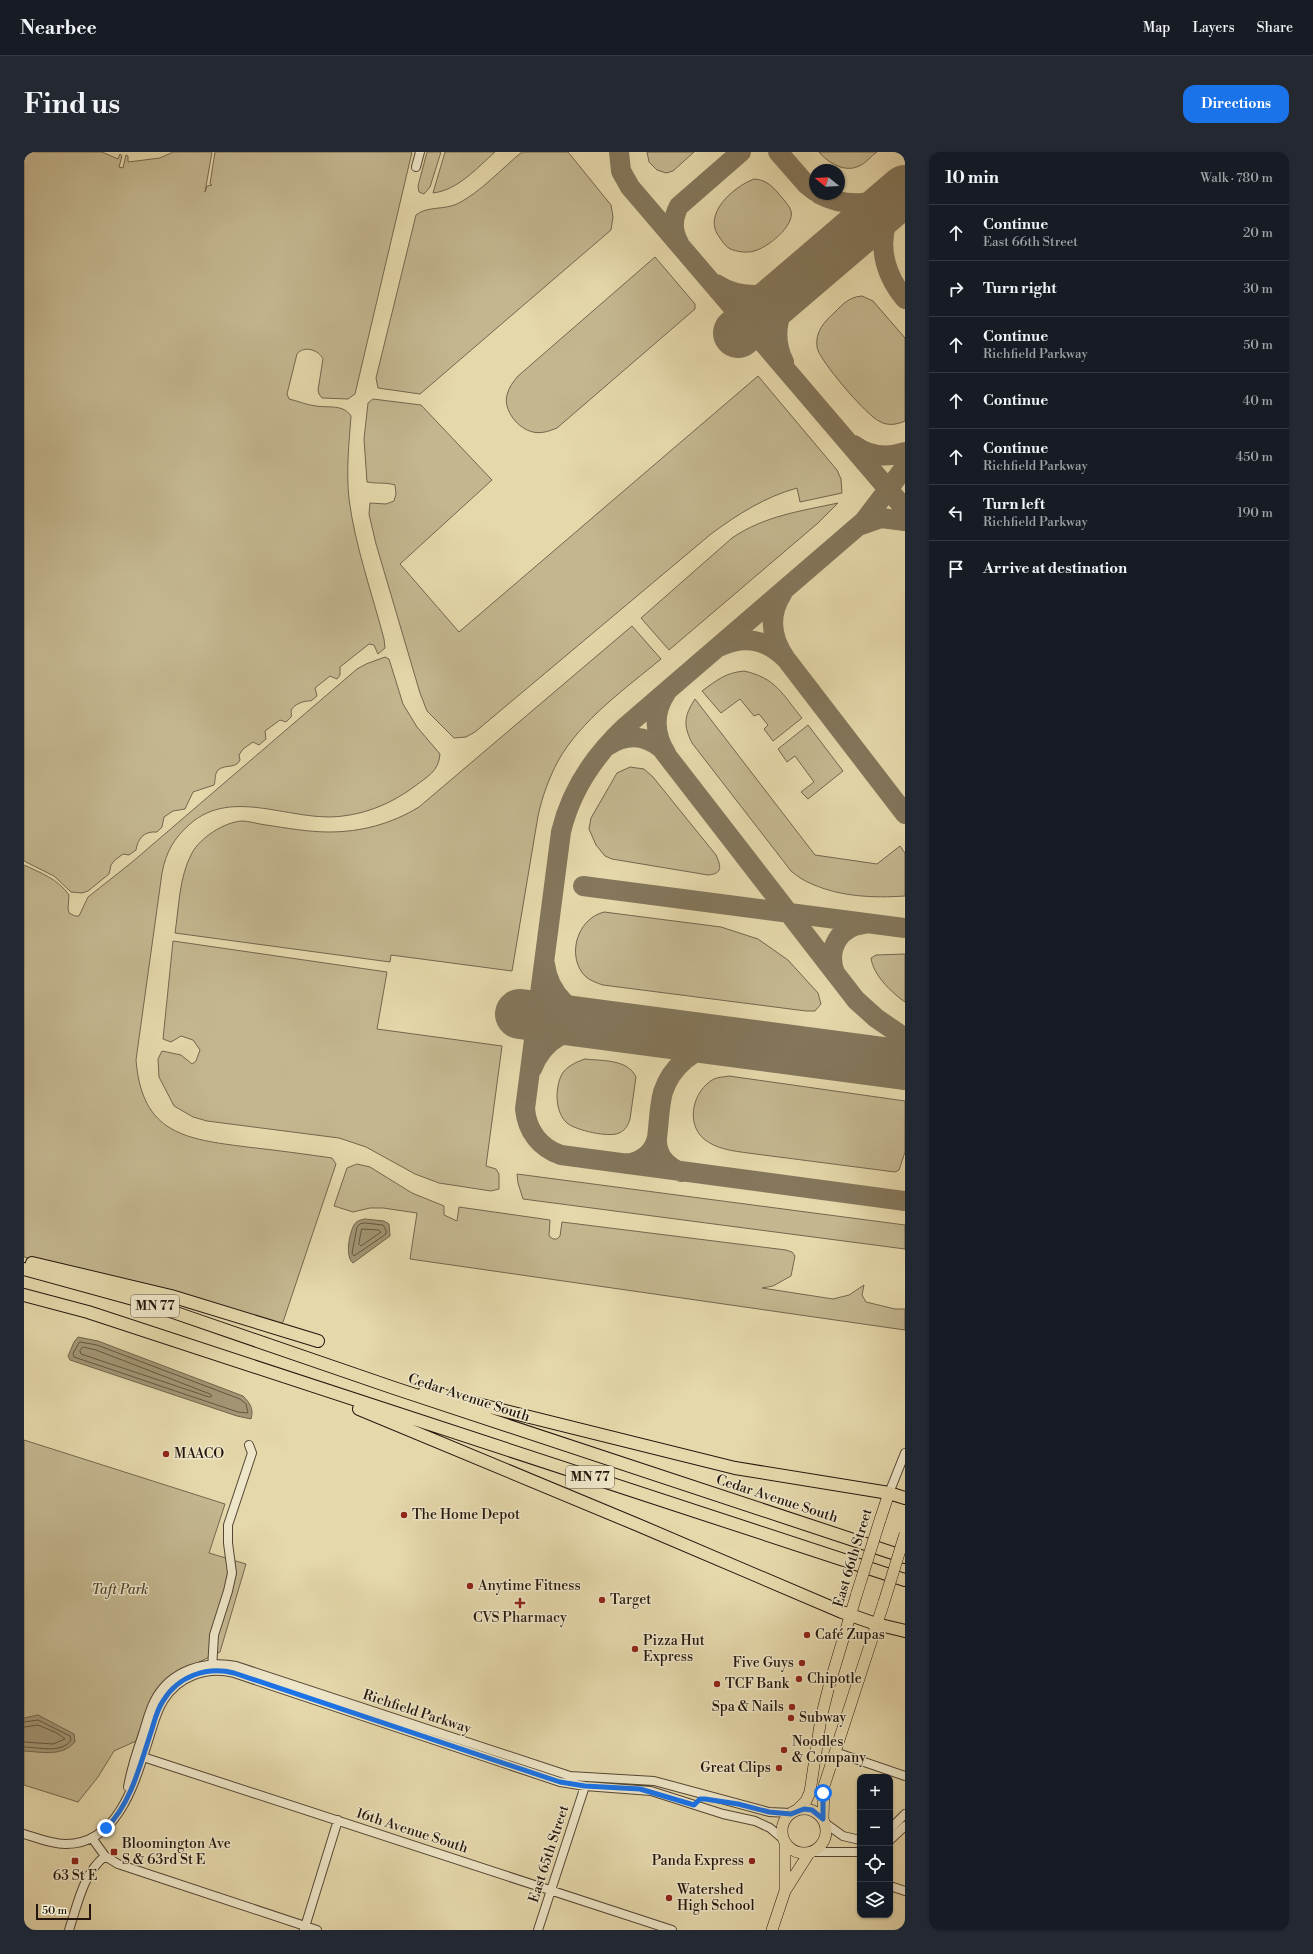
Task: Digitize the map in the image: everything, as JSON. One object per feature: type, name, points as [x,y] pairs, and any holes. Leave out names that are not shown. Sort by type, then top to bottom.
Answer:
[{"type":"highway","points":[[24,1261],[171,1296],[318,1342]]},
{"type":"highway","name":"Cedar Avenue South","points":[[24,1269],[144,1302],[408,1393],[905,1557]]},
{"type":"highway","name":"MN 77","points":[[24,1295],[88,1312],[905,1580]]},
{"type":"highway","points":[[284,1350],[488,1408],[735,1468],[889,1493],[905,1498]]},
{"type":"highway","points":[[275,1374],[851,1615],[876,1624],[905,1630]]},
{"type":"main road","name":"East 66th Street","points":[[794,1812],[806,1801],[810,1792],[827,1692],[889,1493]]},
{"type":"main road","points":[[784,1840],[795,1852],[811,1852],[820,1848],[826,1837],[823,1793],[905,1534]]},
{"type":"main road","points":[[785,1892],[783,1825],[794,1812],[812,1810],[824,1821]]},
{"type":"main road","points":[[772,1930],[785,1892],[811,1852]]},
{"type":"street","points":[[416,167],[420,152]]},
{"type":"street","points":[[212,1667],[214,1635],[232,1573],[228,1543],[228,1525],[252,1453],[249,1445]]},
{"type":"street","name":"East 66th Street","points":[[889,1493],[905,1453]]},
{"type":"street","name":"Richfield Parkway","points":[[123,1805],[132,1767],[156,1698],[176,1676],[197,1667],[236,1666],[566,1775],[588,1778],[654,1781],[769,1812],[794,1812]]},
{"type":"street","name":"Richfield Parkway","points":[[96,1836],[112,1823],[123,1805],[143,1757],[157,1712],[167,1695],[174,1688],[189,1678],[212,1667]]},
{"type":"street","name":"Richfield Parkway","points":[[212,1667],[217,1670],[234,1673],[560,1782],[585,1786],[640,1789],[764,1824],[784,1840]]},
{"type":"street","points":[[835,1752],[905,1776]]},
{"type":"street","name":"16th Avenue South","points":[[143,1757],[672,1930]]},
{"type":"street","name":"East 65th Street","points":[[538,1930],[585,1786]]},
{"type":"street","points":[[694,1805],[700,1799],[738,1804]]},
{"type":"street","points":[[893,1826],[905,1814]]},
{"type":"street","points":[[304,1928],[338,1820]]},
{"type":"street","points":[[824,1821],[843,1836],[857,1839]]},
{"type":"street","points":[[893,1837],[905,1826]]},
{"type":"street","points":[[24,1834],[57,1844],[74,1843],[96,1836],[105,1856],[118,1864],[304,1928],[317,1930]]},
{"type":"street","points":[[811,1852],[857,1852]]},
{"type":"street","points":[[69,1930],[83,1886],[92,1867],[105,1856]]},
{"type":"street","points":[[893,1887],[905,1891]]},
{"type":"green space","points":[[24,152],[102,152],[118,159],[120,154],[122,156],[119,167],[123,168],[126,155],[128,156],[128,162],[160,158],[173,152],[212,152],[205,192],[207,186],[212,185],[210,184],[215,152],[412,152],[355,394],[348,399],[322,398],[318,390],[323,359],[315,351],[307,349],[300,351],[297,354],[287,394],[289,399],[321,407],[340,408],[348,412],[351,416],[348,468],[349,499],[355,534],[384,639],[385,648],[378,654],[374,645],[369,644],[340,667],[340,675],[337,679],[330,676],[315,688],[317,696],[311,701],[306,701],[294,706],[291,711],[291,717],[286,722],[280,720],[265,731],[266,739],[259,745],[253,742],[243,749],[239,755],[240,760],[236,765],[224,767],[218,770],[214,785],[193,792],[185,809],[173,811],[164,817],[162,827],[157,832],[148,833],[142,836],[138,842],[136,850],[129,855],[123,854],[115,860],[111,865],[109,874],[88,891],[82,893],[71,892],[54,876],[24,861]]},
{"type":"green space","points":[[427,152],[441,152],[430,187],[424,194],[419,192],[418,186]]},
{"type":"green space","points":[[445,152],[495,152],[459,183],[451,188],[433,193]]},
{"type":"green space","points":[[522,152],[568,152],[611,205],[613,217],[611,230],[420,394],[378,388],[376,378],[416,215],[425,210],[452,206],[466,199],[483,187]]},
{"type":"green space","points":[[647,152],[694,152],[673,171],[666,173],[657,170],[649,162]]},
{"type":"green space","points":[[819,152],[877,152],[866,162],[854,168],[845,168],[845,164],[834,164]]},
{"type":"green space","points":[[754,179],[765,182],[773,188],[789,207],[791,217],[789,223],[779,236],[766,246],[754,251],[741,252],[733,250],[724,244],[715,229],[714,220],[717,211],[729,195],[737,188]]},
{"type":"green space","points":[[655,257],[695,304],[695,309],[557,428],[539,433],[527,430],[517,423],[507,407],[506,401],[510,387],[514,380]]},
{"type":"green space","points":[[862,296],[873,301],[905,338],[905,421],[888,424],[882,423],[873,417],[854,399],[825,363],[819,353],[817,347],[817,337],[827,320],[846,302],[853,298]]},
{"type":"green space","points":[[758,376],[837,470],[841,479],[842,493],[800,502],[797,488],[763,501],[742,513],[711,534],[475,732],[466,737],[454,738],[427,711],[420,693],[376,544],[369,514],[370,503],[386,504],[394,501],[396,494],[395,485],[367,482],[364,439],[368,403],[373,399],[421,405],[492,480],[400,564],[459,632]]},
{"type":"green space","points":[[838,503],[818,523],[669,650],[641,618],[732,538],[757,524],[770,519]]},
{"type":"green space","points":[[632,626],[661,659],[591,718],[568,746],[555,767],[544,795],[538,816],[512,971],[391,955],[390,962],[175,933],[184,872],[196,847],[213,832],[228,824],[248,821],[263,825],[305,831],[341,832],[364,829],[398,818],[419,807]]},
{"type":"green space","points":[[385,657],[389,659],[403,704],[417,727],[440,754],[437,765],[432,773],[407,792],[390,802],[353,815],[324,817],[264,808],[244,807],[225,808],[207,813],[190,824],[175,840],[168,852],[162,873],[136,1060],[140,1085],[147,1104],[157,1118],[170,1128],[186,1135],[225,1144],[332,1158],[336,1164],[283,1322],[279,1324],[24,1257],[24,865],[49,877],[65,889],[69,895],[69,913],[79,916],[88,897],[131,863],[357,669]]},
{"type":"green space","points":[[744,671],[764,678],[778,688],[802,718],[773,741],[764,729],[768,725],[759,714],[754,716],[740,699],[721,713],[702,691],[726,675]]},
{"type":"green space","points":[[695,699],[815,855],[877,864],[900,846],[905,853],[905,896],[870,897],[834,892],[809,883],[791,871],[692,743],[687,731],[686,721]]},
{"type":"green space","points":[[808,725],[843,771],[808,799],[801,792],[814,782],[795,756],[787,762],[778,749]]},
{"type":"green space","points":[[630,767],[644,769],[653,777],[716,855],[720,869],[716,873],[708,875],[612,859],[605,856],[596,845],[589,829],[591,818],[617,773]]},
{"type":"green space","points":[[604,912],[721,927],[758,939],[788,960],[818,993],[821,1004],[815,1011],[806,1011],[603,985],[594,982],[586,977],[576,960],[577,940],[587,922],[594,916]]},
{"type":"green space","points":[[173,941],[387,972],[377,1029],[502,1046],[486,1166],[496,1169],[499,1174],[499,1189],[491,1191],[439,1183],[415,1174],[366,1147],[339,1138],[207,1121],[193,1117],[174,1106],[159,1077],[158,1059],[162,1051],[181,1055],[192,1064],[196,1061],[200,1050],[193,1040],[181,1036],[171,1042],[163,1039]]},
{"type":"green space","points":[[905,954],[905,1002],[894,994],[879,977],[875,971],[871,958],[876,955]]},
{"type":"green space","points":[[585,1059],[621,1064],[632,1071],[636,1077],[630,1119],[626,1127],[619,1133],[608,1135],[600,1134],[571,1126],[560,1113],[557,1094],[561,1076],[568,1067]]},
{"type":"green space","points":[[729,1076],[905,1101],[905,1152],[899,1170],[895,1172],[742,1152],[725,1149],[714,1145],[704,1139],[698,1132],[693,1116],[694,1107],[701,1091],[707,1084],[719,1077]]},
{"type":"green space","points":[[357,1164],[370,1167],[412,1193],[444,1206],[444,1215],[457,1221],[459,1207],[550,1220],[549,1236],[553,1239],[557,1239],[560,1236],[562,1222],[786,1250],[792,1252],[795,1256],[791,1276],[773,1286],[762,1288],[833,1299],[849,1295],[864,1285],[862,1295],[866,1302],[895,1309],[905,1309],[905,1330],[410,1259],[417,1213],[383,1208],[370,1208],[353,1212],[334,1206],[347,1168]]},
{"type":"green space","points":[[517,1174],[905,1225],[905,1249],[523,1199]]},
{"type":"green space","name":"Taft Park","points":[[24,1440],[225,1504],[209,1553],[246,1564],[220,1652],[176,1673],[147,1710],[136,1741],[114,1751],[98,1777],[78,1802],[24,1785]]},
{"type":"water","points":[[365,1219],[384,1221],[389,1224],[390,1236],[353,1263],[348,1251],[351,1234],[354,1225],[360,1220]]},
{"type":"water","points":[[78,1337],[98,1341],[243,1396],[251,1406],[251,1419],[237,1416],[70,1360],[68,1356],[74,1342]]},
{"type":"water","points":[[38,1715],[74,1734],[75,1742],[70,1747],[58,1752],[45,1753],[24,1751],[24,1718]]},
{"type":"taxiway","points":[[619,152],[621,171],[630,187],[905,509]]},
{"type":"taxiway","points":[[679,243],[674,229],[674,220],[679,206],[741,152]]},
{"type":"taxiway","points":[[778,152],[809,186]]},
{"type":"taxiway","points":[[834,200],[841,202],[863,203],[884,198],[904,188]]},
{"type":"taxiway","points":[[905,193],[895,205],[888,218],[884,232],[883,246],[889,273],[905,299]]},
{"type":"taxiway","points":[[716,284],[735,293],[755,295],[775,292],[795,284],[781,312],[777,332],[780,352],[784,362]]},
{"type":"taxiway","points":[[854,445],[866,452],[878,455],[892,455],[905,452]]},
{"type":"taxiway","points":[[905,467],[864,521],[625,727],[603,750],[577,788],[565,817],[561,832],[525,1109],[526,1117],[536,1138],[547,1148],[561,1155],[905,1201]]},
{"type":"taxiway","points":[[861,525],[881,518],[905,521]]},
{"type":"taxiway","points":[[721,646],[739,641],[756,641],[771,647],[786,659],[777,643],[773,627],[775,610],[782,594]]},
{"type":"taxiway","points":[[786,659],[905,814]]},
{"type":"taxiway","points":[[666,693],[657,715],[657,731],[666,753]]},
{"type":"taxiway","points":[[609,745],[622,739],[642,738],[649,740],[661,748],[856,1000],[876,1018],[905,1038]]},
{"type":"taxiway","points":[[583,886],[905,928]]},
{"type":"taxiway","points":[[835,973],[832,956],[841,934],[848,929],[864,924]]},
{"type":"taxiway","points":[[532,1069],[537,1058],[544,1049],[559,1036],[578,1029],[600,1024],[571,1009],[564,1002],[551,985],[545,964]]},
{"type":"taxiway","points":[[657,1138],[663,1092],[672,1074],[685,1059],[703,1049],[722,1044],[765,1046]]},
{"type":"taxiway","points":[[626,1164],[637,1161],[646,1156],[653,1149],[657,1138],[660,1155],[671,1167],[681,1172]]},
{"type":"runway","points":[[738,333],[905,190]]},
{"type":"runway","points":[[520,1014],[905,1065]]},
{"type":"place","name":"MAACO","points":[[166,1454]]},
{"type":"place","name":"The Home Depot","points":[[404,1515]]},
{"type":"place","name":"Anytime Fitness","points":[[470,1586]]},
{"type":"place","name":"Target","points":[[602,1600]]},
{"type":"place","name":"CVS Pharmacy","points":[[520,1603]]},
{"type":"place","name":"Café Zupas","points":[[807,1635]]},
{"type":"place","name":"Pizza Hut Express","points":[[635,1649]]},
{"type":"place","name":"Five Guys","points":[[802,1663]]},
{"type":"place","name":"Chipotle","points":[[799,1679]]},
{"type":"place","name":"TCF Bank","points":[[717,1684]]},
{"type":"place","name":"Spa & Nails","points":[[792,1707]]},
{"type":"place","name":"Subway","points":[[791,1718]]},
{"type":"place","name":"Noodles & Company","points":[[784,1750]]},
{"type":"place","name":"Great Clips","points":[[779,1768]]},
{"type":"place","name":"Bloomington Ave S & 63rd St E","points":[[114,1852]]},
{"type":"place","name":"63 St E","points":[[75,1861]]},
{"type":"place","name":"Panda Express","points":[[752,1861]]},
{"type":"place","name":"Watershed High School","points":[[669,1898]]},
{"type":"route","points":[[106,1828],[118,1816],[139,1769],[157,1712],[162,1701],[174,1688],[189,1678],[205,1672],[217,1670],[234,1673],[568,1784],[640,1789],[675,1798],[694,1805],[700,1799],[705,1799],[738,1804],[769,1812],[791,1814],[797,1810],[812,1810],[823,1819],[823,1793]]}]
